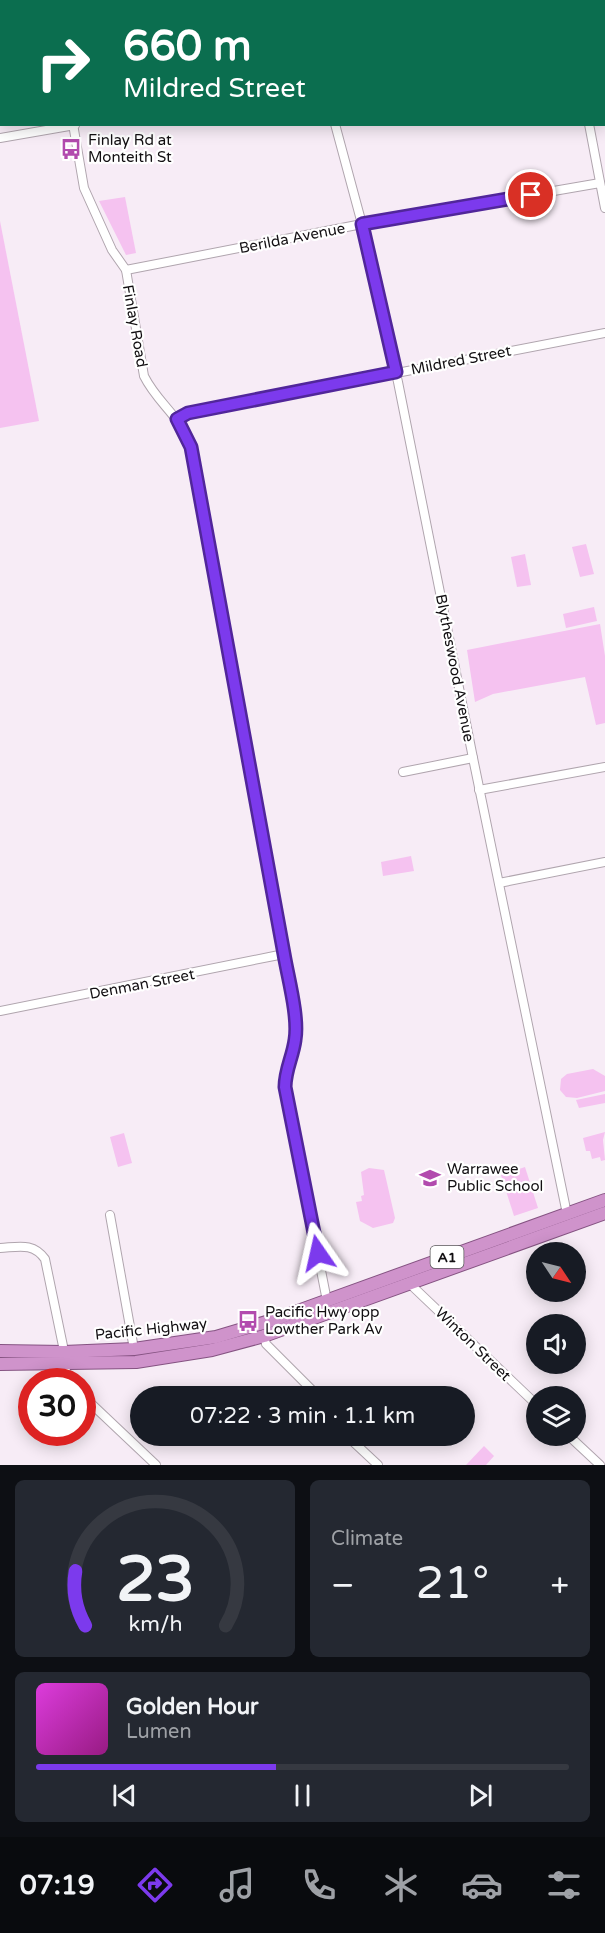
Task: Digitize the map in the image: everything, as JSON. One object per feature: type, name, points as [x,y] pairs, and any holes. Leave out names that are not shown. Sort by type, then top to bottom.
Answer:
[{"type":"highway","name":"Pacific Highway","points":[[0,1364],[64,1358],[216,1337],[273,1320],[567,1214],[603,1209]]},
{"type":"highway","name":"Pacific Highway","points":[[0,1351],[64,1358],[136,1362],[212,1350],[264,1336],[603,1209]]},
{"type":"street","points":[[0,138],[68,126]]},
{"type":"street","name":"Finlay Road","points":[[74,126],[84,188],[112,250],[126,270],[144,376],[151,390],[177,419],[191,447],[296,1028],[285,1077],[285,1087],[327,1301]]},
{"type":"street","name":"Blytheswood Avenue","points":[[336,126],[362,224],[396,372],[479,790],[567,1214]]},
{"type":"street","points":[[589,126],[605,208]]},
{"type":"street","name":"Berilda Avenue","points":[[126,270],[362,224],[600,183]]},
{"type":"street","name":"Mildred Street","points":[[177,419],[188,413],[605,333]]},
{"type":"street","points":[[403,772],[473,758]]},
{"type":"street","points":[[479,790],[605,767]]},
{"type":"street","points":[[499,883],[605,862]]},
{"type":"street","name":"Denman Street","points":[[0,1011],[284,954]]},
{"type":"street","points":[[110,1215],[134,1349]]},
{"type":"street","points":[[0,1248],[29,1246],[41,1253],[45,1259],[67,1368]]},
{"type":"street","name":"Winton Street","points":[[409,1283],[526,1395]]},
{"type":"street","points":[[264,1336],[266,1344],[308,1386]]},
{"type":"street","points":[[96,1408],[156,1465]]},
{"type":"street","points":[[358,1446],[378,1465]]},
{"type":"street","points":[[580,1446],[600,1465]]},
{"type":"shaded area","points":[[125,197],[136,253],[126,255],[99,201]]},
{"type":"shaded area","points":[[0,221],[39,421],[0,428]]},
{"type":"shaded area","points":[[586,544],[594,574],[580,577],[572,547]]},
{"type":"shaded area","points":[[525,554],[531,585],[517,587],[511,557]]},
{"type":"shaded area","points":[[594,607],[597,621],[566,628],[563,614]]},
{"type":"shaded area","points":[[600,624],[605,656],[605,723],[596,725],[585,677],[493,694],[475,702],[467,650]]},
{"type":"shaded area","points":[[411,856],[414,871],[383,876],[381,862]]},
{"type":"shaded area","points":[[593,1069],[605,1076],[605,1091],[577,1098],[566,1097],[560,1090],[561,1079],[567,1074]]},
{"type":"shaded area","points":[[605,1094],[605,1103],[579,1108],[576,1100]]},
{"type":"shaded area","points":[[605,1132],[603,1140],[605,1160],[601,1161],[600,1157],[592,1159],[590,1151],[586,1151],[583,1138]]},
{"type":"shaded area","points":[[124,1133],[132,1163],[118,1167],[110,1137]]},
{"type":"shaded area","points":[[525,1167],[538,1208],[514,1216],[501,1175]]},
{"type":"shaded area","points":[[369,1168],[384,1170],[395,1218],[393,1223],[373,1228],[360,1221],[356,1202],[362,1201],[361,1196],[364,1195],[361,1172]]},
{"type":"shaded area","points":[[484,1446],[494,1456],[486,1465],[466,1465]]},
{"type":"place","name":"Finlay Rd at Monteith St","points":[[71,149]]},
{"type":"place","name":"Warrawee Public School","points":[[430,1178]]},
{"type":"place","name":"Pacific Hwy opp Lowther Park Av","points":[[248,1321]]},
{"type":"route","points":[[318,1253],[285,1087],[287,1065],[292,1053],[296,1028],[284,954],[191,447],[177,419],[188,413],[396,372],[362,224],[531,195]]}]
